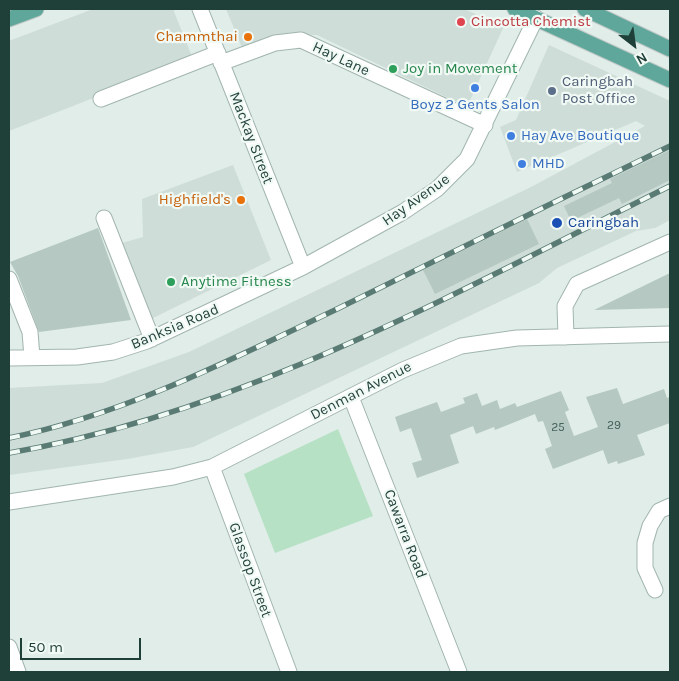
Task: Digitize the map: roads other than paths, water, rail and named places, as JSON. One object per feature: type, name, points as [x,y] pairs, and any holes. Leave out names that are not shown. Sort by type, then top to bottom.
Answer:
[{"type":"main road","points":[[9,20],[36,9]]},
{"type":"main road","points":[[515,9],[538,14],[670,80]]},
{"type":"main road","points":[[585,9],[670,49]]},
{"type":"street","name":"Mackay Street","points":[[200,9],[303,267]]},
{"type":"street","name":"Hay Avenue","points":[[303,267],[349,243],[437,189],[467,159],[538,14]]},
{"type":"street","name":"Hay Lane","points":[[101,99],[220,58],[275,42],[301,40],[484,125]]},
{"type":"street","points":[[104,218],[152,339]]},
{"type":"street","points":[[670,242],[577,284],[565,306],[566,337],[670,334]]},
{"type":"street","name":"Banksia Road","points":[[9,358],[77,357],[113,352],[152,339],[303,267]]},
{"type":"street","points":[[9,279],[30,332],[32,357]]},
{"type":"street","name":"Denman Avenue","points":[[9,502],[173,477],[212,467],[431,356],[461,346],[489,340],[566,337]]},
{"type":"street","name":"Cawarra Road","points":[[351,397],[459,672]]},
{"type":"street","name":"Glassop Street","points":[[212,467],[290,672]]},
{"type":"street","points":[[655,590],[645,568],[645,543],[650,526],[659,511],[670,506]]},
{"type":"street","points":[[9,647],[18,672]]},
{"type":"railway","points":[[9,438],[51,428],[135,401],[216,366],[670,146]]},
{"type":"railway","points":[[9,453],[96,434],[182,409],[266,378],[348,344],[430,306],[670,186]]},
{"type":"place","name":"Cincotta Chemist","points":[[461,22]]},
{"type":"place","name":"Chammthai","points":[[248,37]]},
{"type":"place","name":"Joy in Movement","points":[[393,69]]},
{"type":"place","name":"Boyz 2 Gents Salon","points":[[475,88]]},
{"type":"place","name":"Caringbah Post Office","points":[[552,91]]},
{"type":"place","name":"Hay Ave Boutique","points":[[511,136]]},
{"type":"place","name":"MHD","points":[[522,164]]},
{"type":"place","name":"Highfield's","points":[[241,200]]},
{"type":"place","name":"Caringbah","points":[[557,223]]},
{"type":"place","name":"Anytime Fitness","points":[[171,282]]}]
